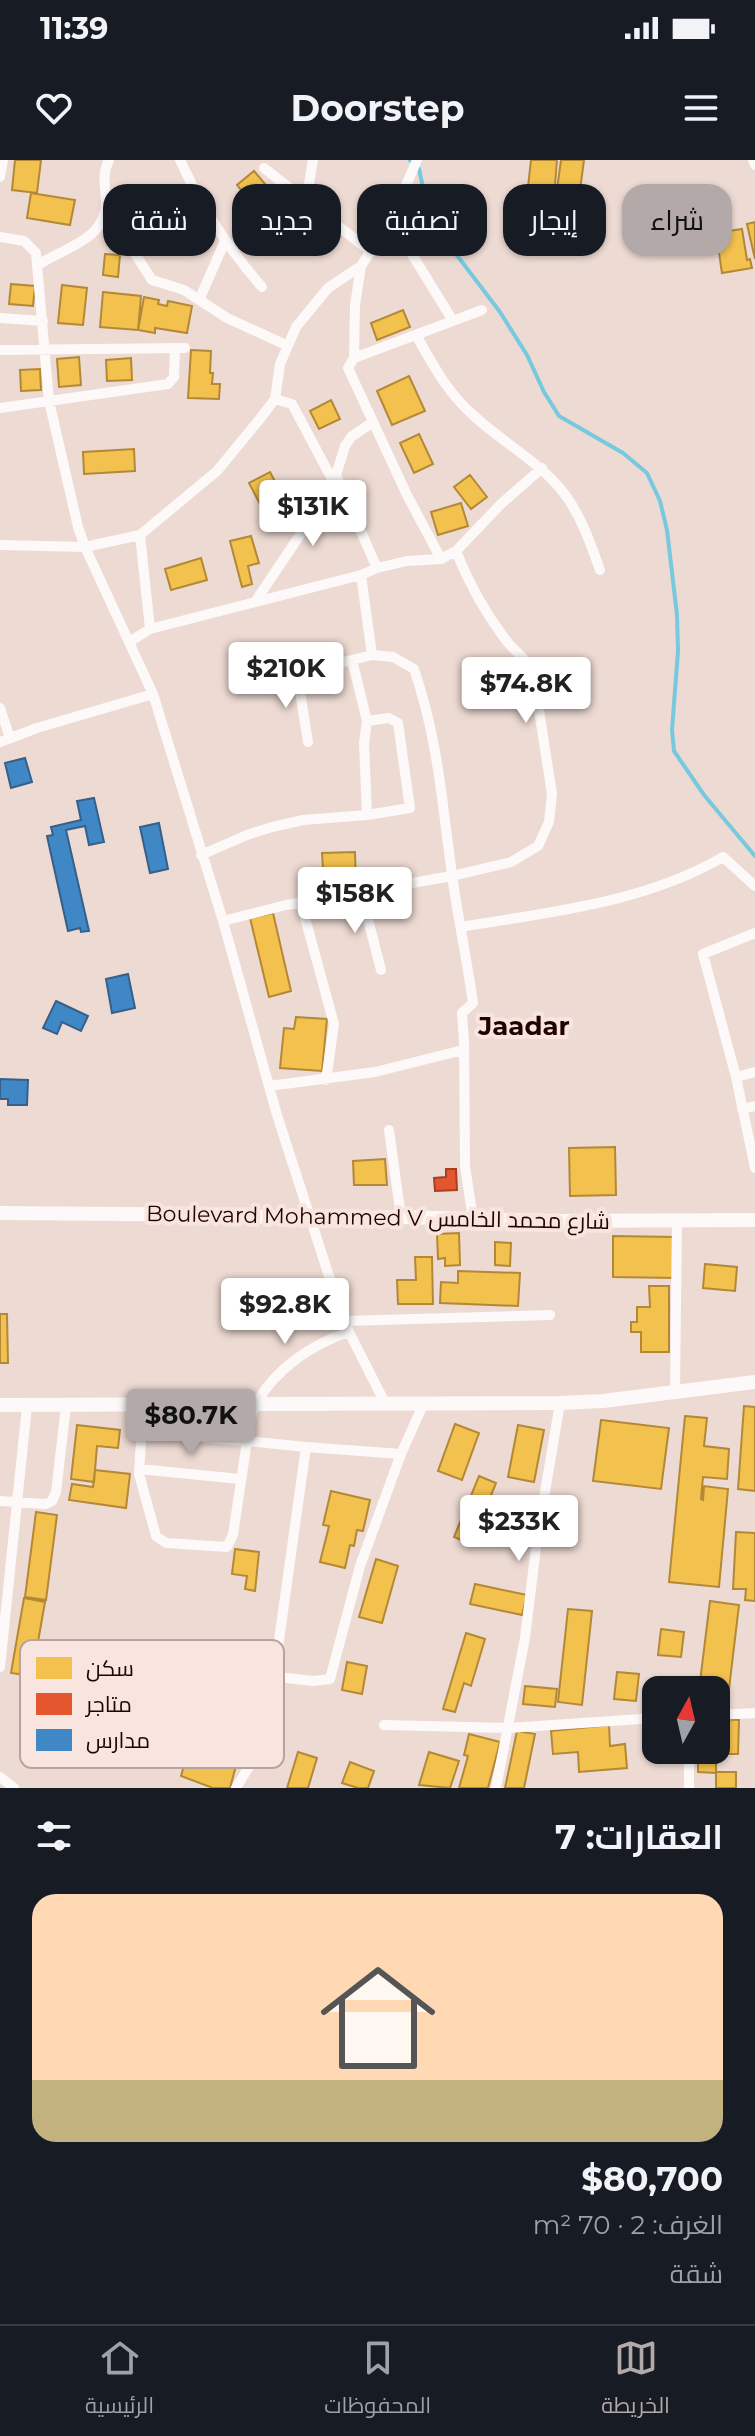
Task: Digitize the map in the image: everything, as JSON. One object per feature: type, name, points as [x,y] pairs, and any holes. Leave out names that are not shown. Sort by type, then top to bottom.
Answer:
[{"type":"street","points":[[0,177],[3,160]]},
{"type":"street","points":[[105,184],[109,160]]},
{"type":"street","points":[[180,160],[202,205],[225,241],[262,287]]},
{"type":"street","points":[[309,184],[313,160]]},
{"type":"street","points":[[405,184],[417,160]]},
{"type":"street","points":[[264,168],[284,184]]},
{"type":"street","points":[[38,265],[94,232],[103,219]]},
{"type":"street","points":[[341,228],[357,241]]},
{"type":"street","points":[[0,237],[24,241],[36,253],[49,401],[85,547],[153,694],[311,1220],[349,1332],[385,1403]]},
{"type":"street","points":[[200,298],[225,241]]},
{"type":"street","points":[[136,256],[152,280],[200,298],[227,318],[286,345]]},
{"type":"street","points":[[354,358],[355,305],[361,266],[367,256]]},
{"type":"street","points":[[413,256],[453,321]]},
{"type":"street","points":[[0,545],[85,547],[140,535],[217,471],[275,399],[276,382],[286,345],[296,327],[328,288],[361,266]]},
{"type":"street","points":[[441,559],[348,372],[354,358],[482,310]]},
{"type":"street","points":[[0,318],[43,321]]},
{"type":"street","points":[[416,335],[444,385],[455,398],[475,418],[542,468],[567,497],[600,570]]},
{"type":"street","points":[[0,350],[180,348],[174,377],[168,384],[0,408]]},
{"type":"street","points":[[275,399],[292,404],[334,478],[377,568]]},
{"type":"street","points":[[257,599],[287,557],[334,478],[345,446],[351,437],[373,422]]},
{"type":"street","points":[[129,642],[150,629],[257,599],[407,561],[441,559],[456,551],[502,503],[542,468]]},
{"type":"street","points":[[140,535],[150,629]]},
{"type":"street","points":[[223,921],[511,862],[538,846],[549,822],[552,794],[533,672],[525,658],[511,647],[489,618],[472,590],[456,551]]},
{"type":"street","points":[[361,575],[372,655]]},
{"type":"street","points":[[275,679],[372,655],[393,657],[414,669],[428,710],[441,780],[452,876],[473,1003],[465,1009],[461,1018],[465,1166],[473,1219]]},
{"type":"street","points":[[352,660],[367,721],[364,743],[367,815]]},
{"type":"street","points":[[297,673],[308,742]]},
{"type":"street","points":[[0,708],[5,740],[153,694]]},
{"type":"street","points":[[201,855],[247,835],[303,820],[410,808],[398,723],[389,718],[367,721]]},
{"type":"street","points":[[461,927],[614,899],[690,874],[723,857],[755,886]]},
{"type":"street","points":[[361,892],[381,970]]},
{"type":"street","points":[[301,903],[334,1024],[326,1080]]},
{"type":"street","points":[[755,933],[703,954],[736,1077],[755,1168]]},
{"type":"street","points":[[269,1086],[375,1072],[463,1050]]},
{"type":"street","points":[[736,1077],[755,1072]]},
{"type":"street","points":[[742,1109],[755,1106]]},
{"type":"street","points":[[389,1130],[401,1217]]},
{"type":"street","name":"Boulevard Mohammed V شارع محمد الخامس","points":[[0,1213],[240,1215],[311,1220],[401,1217],[755,1220]]},
{"type":"street","points":[[675,1391],[677,1219]]},
{"type":"street","points":[[345,1321],[550,1315]]},
{"type":"street","points":[[143,1406],[139,1469],[156,1536],[166,1543],[182,1546],[227,1547],[233,1535],[254,1406],[288,1366],[327,1339],[349,1332]]},
{"type":"street","points":[[0,1405],[560,1403],[603,1401],[755,1382]]},
{"type":"street","points":[[496,1788],[525,1638],[537,1539],[560,1403]]},
{"type":"street","points":[[284,1678],[313,1681],[331,1677],[360,1566],[401,1454],[423,1405]]},
{"type":"street","points":[[0,1667],[27,1406]]},
{"type":"street","points":[[0,1501],[46,1504],[54,1498],[66,1406]]},
{"type":"street","points":[[142,1433],[401,1454]]},
{"type":"street","points":[[279,1640],[306,1447]]},
{"type":"street","points":[[139,1469],[240,1479]]},
{"type":"street","points":[[730,1714],[755,1713]]},
{"type":"street","points":[[384,1725],[508,1728],[642,1719]]},
{"type":"street","points":[[689,1764],[689,1788]]},
{"type":"street","points":[[236,1788],[248,1768]]},
{"type":"building: سكن","points":[[15,160],[41,160],[37,193],[12,190]]},
{"type":"building: سكن","points":[[531,160],[557,160],[555,184],[528,184]]},
{"type":"building: سكن","points":[[561,160],[584,160],[581,184],[558,184]]},
{"type":"building: سكن","points":[[254,171],[265,184],[238,184]]},
{"type":"building: سكن","points":[[31,193],[75,200],[70,225],[27,218]]},
{"type":"building: سكن","points":[[755,222],[755,259],[747,224]]},
{"type":"building: سكن","points":[[742,229],[747,260],[750,259],[752,268],[722,273],[719,256],[732,256],[732,231]]},
{"type":"building: سكن","points":[[105,256],[120,256],[118,277],[103,275]]},
{"type":"building: سكن","points":[[11,284],[35,286],[33,306],[9,304]]},
{"type":"building: سكن","points":[[62,285],[87,288],[83,325],[58,323]]},
{"type":"building: سكن","points":[[103,292],[141,296],[138,330],[100,327]]},
{"type":"building: سكن","points":[[144,297],[159,300],[158,304],[167,306],[168,301],[192,306],[187,333],[155,328],[155,333],[138,330]]},
{"type":"building: سكن","points":[[403,310],[410,327],[377,340],[371,323]]},
{"type":"building: سكن","points":[[191,350],[211,351],[210,373],[213,373],[212,384],[220,384],[219,399],[188,398]]},
{"type":"building: سكن","points":[[79,357],[81,385],[59,387],[57,359]]},
{"type":"building: سكن","points":[[131,358],[132,380],[107,381],[106,360]]},
{"type":"building: سكن","points":[[40,369],[41,390],[21,391],[20,370]]},
{"type":"building: سكن","points":[[409,376],[425,411],[392,425],[377,391]]},
{"type":"building: سكن","points":[[331,400],[340,419],[319,429],[310,411]]},
{"type":"building: سكن","points":[[419,434],[433,464],[414,473],[400,443]]},
{"type":"building: سكن","points":[[134,449],[135,471],[84,474],[83,452]]},
{"type":"building: سكن","points":[[270,472],[281,493],[260,504],[249,483]]},
{"type":"building: سكن","points":[[470,475],[487,497],[471,509],[454,487]]},
{"type":"building: سكن","points":[[292,494],[305,513],[287,526],[274,507]]},
{"type":"building: سكن","points":[[461,503],[468,526],[438,535],[431,512]]},
{"type":"building: سكن","points":[[251,536],[259,563],[248,566],[252,584],[242,587],[230,541]]},
{"type":"building: سكن","points":[[201,558],[207,580],[171,590],[165,569]]},
{"type":"building: سكن","points":[[355,852],[356,883],[324,885],[322,853]]},
{"type":"building: سكن","points":[[273,913],[291,991],[269,997],[250,918]]},
{"type":"building: سكن","points":[[296,1017],[327,1019],[322,1071],[280,1068],[284,1028],[294,1029]]},
{"type":"building: سكن","points":[[615,1147],[616,1195],[570,1196],[569,1148]]},
{"type":"building: سكن","points":[[385,1159],[387,1185],[354,1185],[353,1161]]},
{"type":"building: سكن","points":[[459,1233],[460,1265],[445,1266],[445,1258],[438,1259],[437,1234]]},
{"type":"building: سكن","points":[[613,1236],[676,1237],[675,1278],[613,1277]]},
{"type":"building: سكن","points":[[495,1242],[511,1243],[510,1266],[495,1265]]},
{"type":"building: سكن","points":[[415,1257],[432,1257],[433,1304],[398,1304],[397,1280],[416,1280]]},
{"type":"building: سكن","points":[[705,1264],[737,1267],[735,1291],[703,1288]]},
{"type":"building: سكن","points":[[458,1271],[520,1273],[518,1306],[440,1303],[441,1282],[458,1283]]},
{"type":"building: سكن","points":[[649,1286],[669,1286],[669,1352],[641,1352],[641,1332],[631,1332],[631,1322],[637,1322],[637,1307],[650,1307]]},
{"type":"building: سكن","points":[[0,1314],[7,1314],[8,1363],[0,1363]]},
{"type":"building: سكن","points":[[744,1406],[755,1407],[755,1491],[738,1489]]},
{"type":"building: سكن","points":[[685,1416],[707,1418],[704,1446],[729,1449],[727,1479],[703,1477],[701,1499],[704,1486],[728,1489],[719,1587],[669,1582]]},
{"type":"building: سكن","points":[[601,1420],[669,1428],[661,1489],[593,1481]]},
{"type":"building: سكن","points":[[455,1424],[479,1433],[462,1480],[438,1471]]},
{"type":"building: سكن","points":[[77,1425],[120,1430],[118,1448],[97,1446],[94,1482],[71,1479]]},
{"type":"building: سكن","points":[[518,1425],[544,1430],[534,1482],[508,1477]]},
{"type":"building: سكن","points":[[95,1470],[130,1474],[126,1508],[69,1500],[72,1484],[93,1487]]},
{"type":"building: سكن","points":[[479,1476],[496,1483],[471,1544],[454,1537]]},
{"type":"building: سكن","points":[[331,1491],[370,1500],[363,1531],[357,1530],[345,1568],[320,1562],[329,1526],[323,1525]]},
{"type":"building: سكن","points":[[36,1512],[57,1515],[46,1600],[25,1597]]},
{"type":"building: سكن","points":[[736,1532],[755,1533],[755,1601],[745,1600],[746,1589],[733,1589]]},
{"type":"building: سكن","points":[[235,1549],[259,1552],[255,1591],[245,1589],[247,1576],[232,1574]]},
{"type":"building: سكن","points":[[376,1559],[398,1566],[382,1623],[359,1617]]},
{"type":"building: سكن","points":[[475,1584],[527,1595],[522,1615],[470,1604]]},
{"type":"building: سكن","points":[[24,1598],[45,1602],[38,1640],[20,1640],[20,1674],[11,1673]]},
{"type":"building: سكن","points":[[710,1601],[739,1605],[730,1680],[730,1676],[701,1676]]},
{"type":"building: سكن","points":[[568,1609],[592,1611],[582,1705],[558,1702]]},
{"type":"building: سكن","points":[[661,1629],[684,1632],[681,1657],[658,1655]]},
{"type":"building: سكن","points":[[466,1633],[485,1639],[471,1686],[464,1683],[455,1712],[443,1709]]},
{"type":"building: سكن","points":[[347,1662],[367,1666],[362,1694],[342,1690]]},
{"type":"building: سكن","points":[[617,1672],[639,1674],[636,1701],[614,1699]]},
{"type":"building: سكن","points":[[525,1686],[557,1689],[555,1707],[523,1704]]},
{"type":"building: سكن","points":[[730,1720],[739,1720],[738,1754],[730,1754]]},
{"type":"building: سكن","points":[[609,1725],[610,1746],[625,1744],[627,1768],[579,1772],[578,1752],[553,1754],[551,1731]]},
{"type":"building: سكن","points":[[517,1731],[535,1734],[524,1788],[505,1788]]},
{"type":"building: سكن","points":[[469,1734],[500,1742],[488,1788],[459,1788],[468,1756],[464,1755]]},
{"type":"building: سكن","points":[[298,1752],[317,1758],[308,1788],[287,1788]]},
{"type":"building: سكن","points":[[429,1752],[459,1761],[450,1788],[419,1785]]},
{"type":"building: سكن","points":[[350,1762],[374,1771],[368,1788],[342,1783]]},
{"type":"building: سكن","points":[[698,1764],[716,1764],[716,1773],[698,1772]]},
{"type":"building: سكن","points":[[183,1768],[235,1768],[230,1788],[213,1788],[181,1776]]},
{"type":"building: سكن","points":[[716,1772],[736,1772],[736,1788],[716,1788]]},
{"type":"building: متاجر","points":[[446,1169],[456,1169],[457,1190],[435,1191],[434,1178],[446,1177]]},
{"type":"building: مدارس","points":[[25,758],[32,782],[11,788],[5,763]]},
{"type":"building: مدارس","points":[[94,798],[104,842],[89,845],[85,826],[66,830],[89,931],[81,932],[80,928],[68,931],[47,836],[53,835],[51,827],[81,820],[77,801]]},
{"type":"building: مدارس","points":[[159,823],[168,869],[150,873],[140,827]]},
{"type":"building: مدارس","points":[[128,974],[135,1008],[112,1013],[106,979]]},
{"type":"building: مدارس","points":[[56,1001],[88,1016],[81,1031],[62,1022],[57,1034],[43,1028]]},
{"type":"building: مدارس","points":[[0,1079],[28,1080],[27,1105],[8,1105],[8,1099],[0,1099]]},
{"type":"waterway","points":[[410,160],[419,169],[427,206],[440,233],[500,312],[559,416],[623,453],[647,473],[660,501],[667,530],[677,615],[678,651],[672,730],[674,751],[704,795],[755,856]]},
{"type":"district","name":"Jaadar","points":[[524,1026]]}]
